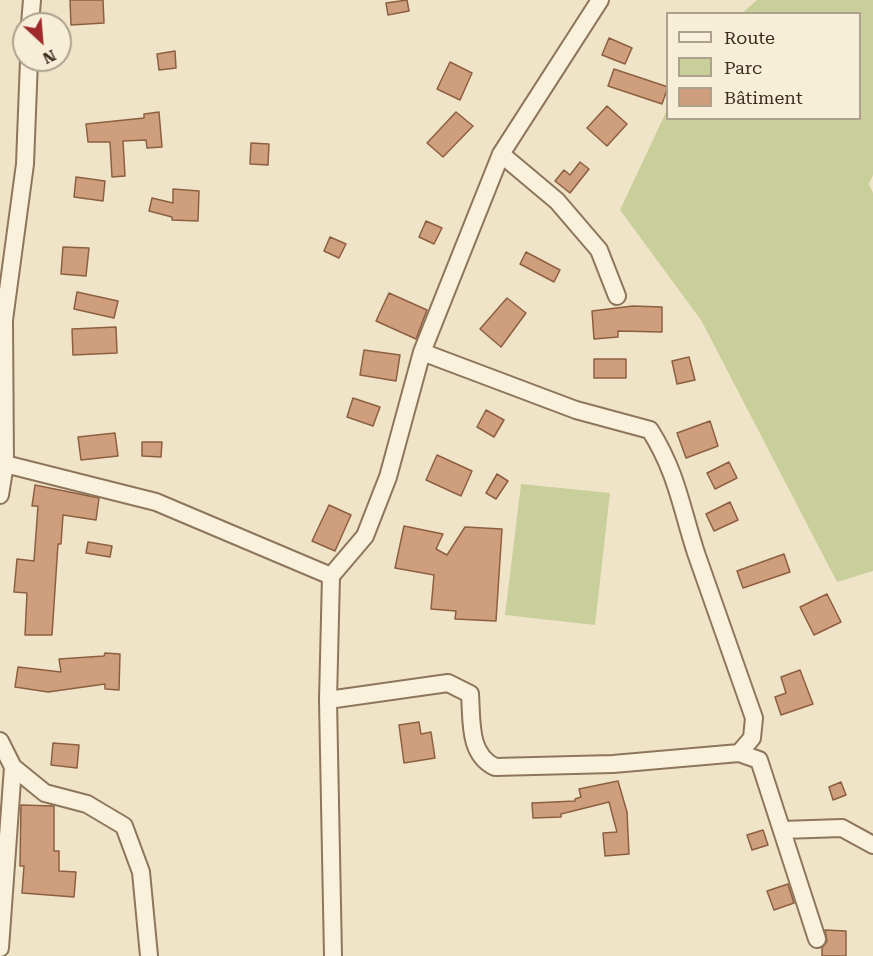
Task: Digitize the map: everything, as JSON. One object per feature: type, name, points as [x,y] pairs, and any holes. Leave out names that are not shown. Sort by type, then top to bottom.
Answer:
[{"type":"street","points":[[333,956],[328,700],[331,576],[365,536],[388,477],[422,352],[501,154],[600,0]]},
{"type":"street","points":[[0,495],[5,464],[4,320],[24,164],[28,72]]},
{"type":"street","points":[[501,154],[557,201],[599,250],[617,296]]},
{"type":"street","points":[[422,352],[465,366],[576,410],[650,430],[666,456],[678,485],[695,551],[754,718],[752,738],[739,753]]},
{"type":"street","points":[[5,464],[156,502],[331,576]]},
{"type":"street","points":[[328,700],[448,682],[470,694],[475,750],[484,762],[495,766],[613,764],[739,753],[759,759],[818,939]]},
{"type":"street","points":[[0,741],[13,767],[45,793],[87,804],[124,826],[141,872],[149,956]]},
{"type":"street","points":[[0,948],[4,849],[13,767]]},
{"type":"street","points":[[782,830],[842,828],[873,845]]},
{"type":"green space","points":[[757,0],[873,0],[873,175],[869,184],[873,193],[873,571],[837,582],[701,320],[620,210],[666,112],[666,120],[861,120],[861,12],[743,12]]},
{"type":"green space","points":[[521,484],[610,493],[595,625],[505,615]]},
{"type":"building","points":[[70,0],[103,0],[104,23],[72,25]]},
{"type":"building","points":[[407,0],[409,11],[388,15],[386,3]]},
{"type":"building","points":[[609,38],[632,48],[625,64],[602,55]]},
{"type":"building","points":[[175,51],[176,68],[159,70],[157,54]]},
{"type":"building","points":[[450,62],[472,73],[460,100],[437,89]]},
{"type":"building","points":[[614,69],[666,86],[666,93],[662,104],[608,86]]},
{"type":"building","points":[[607,106],[627,124],[607,146],[587,128]]},
{"type":"building","points":[[159,112],[162,147],[147,148],[146,140],[123,141],[125,176],[112,177],[110,142],[88,142],[86,124],[144,118],[144,114]]},
{"type":"building","points":[[456,112],[473,126],[443,157],[427,143]]},
{"type":"building","points":[[251,143],[269,144],[268,165],[250,164]]},
{"type":"building","points":[[580,162],[589,169],[570,193],[555,181],[564,170],[570,175]]},
{"type":"building","points":[[76,177],[105,181],[103,201],[74,197]]},
{"type":"building","points":[[173,189],[199,191],[198,221],[172,220],[172,217],[149,211],[152,198],[173,203]]},
{"type":"building","points":[[426,221],[442,228],[434,244],[419,237]]},
{"type":"building","points":[[330,237],[346,244],[339,258],[324,251]]},
{"type":"building","points":[[63,247],[89,248],[86,276],[61,274]]},
{"type":"building","points":[[526,252],[560,270],[554,282],[520,264]]},
{"type":"building","points":[[77,292],[118,301],[114,318],[74,309]]},
{"type":"building","points":[[389,293],[427,310],[416,339],[376,321]]},
{"type":"building","points":[[507,298],[526,313],[501,347],[480,329]]},
{"type":"building","points":[[633,306],[662,307],[662,332],[618,331],[618,337],[594,339],[592,311]]},
{"type":"building","points":[[116,327],[117,353],[73,355],[72,329]]},
{"type":"building","points":[[364,350],[400,355],[396,381],[360,375]]},
{"type":"building","points":[[689,357],[695,380],[677,384],[672,361]]},
{"type":"building","points":[[594,359],[626,359],[626,378],[594,378]]},
{"type":"building","points":[[353,398],[380,407],[373,426],[347,417]]},
{"type":"building","points":[[486,410],[504,420],[494,437],[477,427]]},
{"type":"building","points":[[710,421],[718,446],[686,458],[677,433]]},
{"type":"building","points":[[115,433],[118,456],[81,460],[78,437]]},
{"type":"building","points":[[142,442],[162,442],[161,457],[142,456]]},
{"type":"building","points":[[437,455],[472,471],[461,496],[426,480]]},
{"type":"building","points":[[729,462],[737,478],[715,489],[707,473]]},
{"type":"building","points":[[497,474],[508,481],[496,499],[486,493]]},
{"type":"building","points":[[35,485],[99,498],[96,520],[63,515],[61,544],[58,544],[52,635],[25,635],[27,593],[14,592],[17,559],[34,561],[38,506],[32,506]]},
{"type":"building","points":[[730,502],[738,520],[714,531],[706,514]]},
{"type":"building","points":[[329,505],[351,515],[335,551],[312,541]]},
{"type":"building","points":[[404,526],[443,534],[436,549],[447,555],[465,527],[502,529],[496,621],[455,619],[456,611],[431,609],[434,575],[395,568]]},
{"type":"building","points":[[88,542],[112,546],[110,557],[86,553]]},
{"type":"building","points":[[784,554],[790,572],[743,588],[737,571]]},
{"type":"building","points":[[827,594],[841,622],[814,635],[800,607]]},
{"type":"building","points":[[105,653],[120,654],[119,690],[105,689],[105,684],[48,692],[15,687],[18,667],[61,672],[59,659],[104,656]]},
{"type":"building","points":[[800,670],[813,704],[781,715],[775,697],[786,693],[781,677]]},
{"type":"building","points":[[419,722],[421,734],[431,732],[435,758],[404,763],[399,725]]},
{"type":"building","points":[[53,743],[79,745],[77,768],[51,765]]},
{"type":"building","points":[[618,781],[627,812],[629,854],[605,856],[603,833],[617,832],[609,802],[561,814],[561,817],[533,818],[532,803],[575,801],[581,797],[579,789]]},
{"type":"building","points":[[841,782],[846,795],[833,800],[829,787]]},
{"type":"building","points":[[21,805],[54,806],[54,851],[59,851],[59,871],[76,872],[74,897],[22,893],[24,866],[20,866]]},
{"type":"building","points":[[763,830],[768,845],[752,850],[747,835]]},
{"type":"building","points":[[788,884],[794,903],[774,910],[767,891]]},
{"type":"building","points":[[825,930],[846,931],[846,956],[822,956],[822,948],[827,941]]}]
